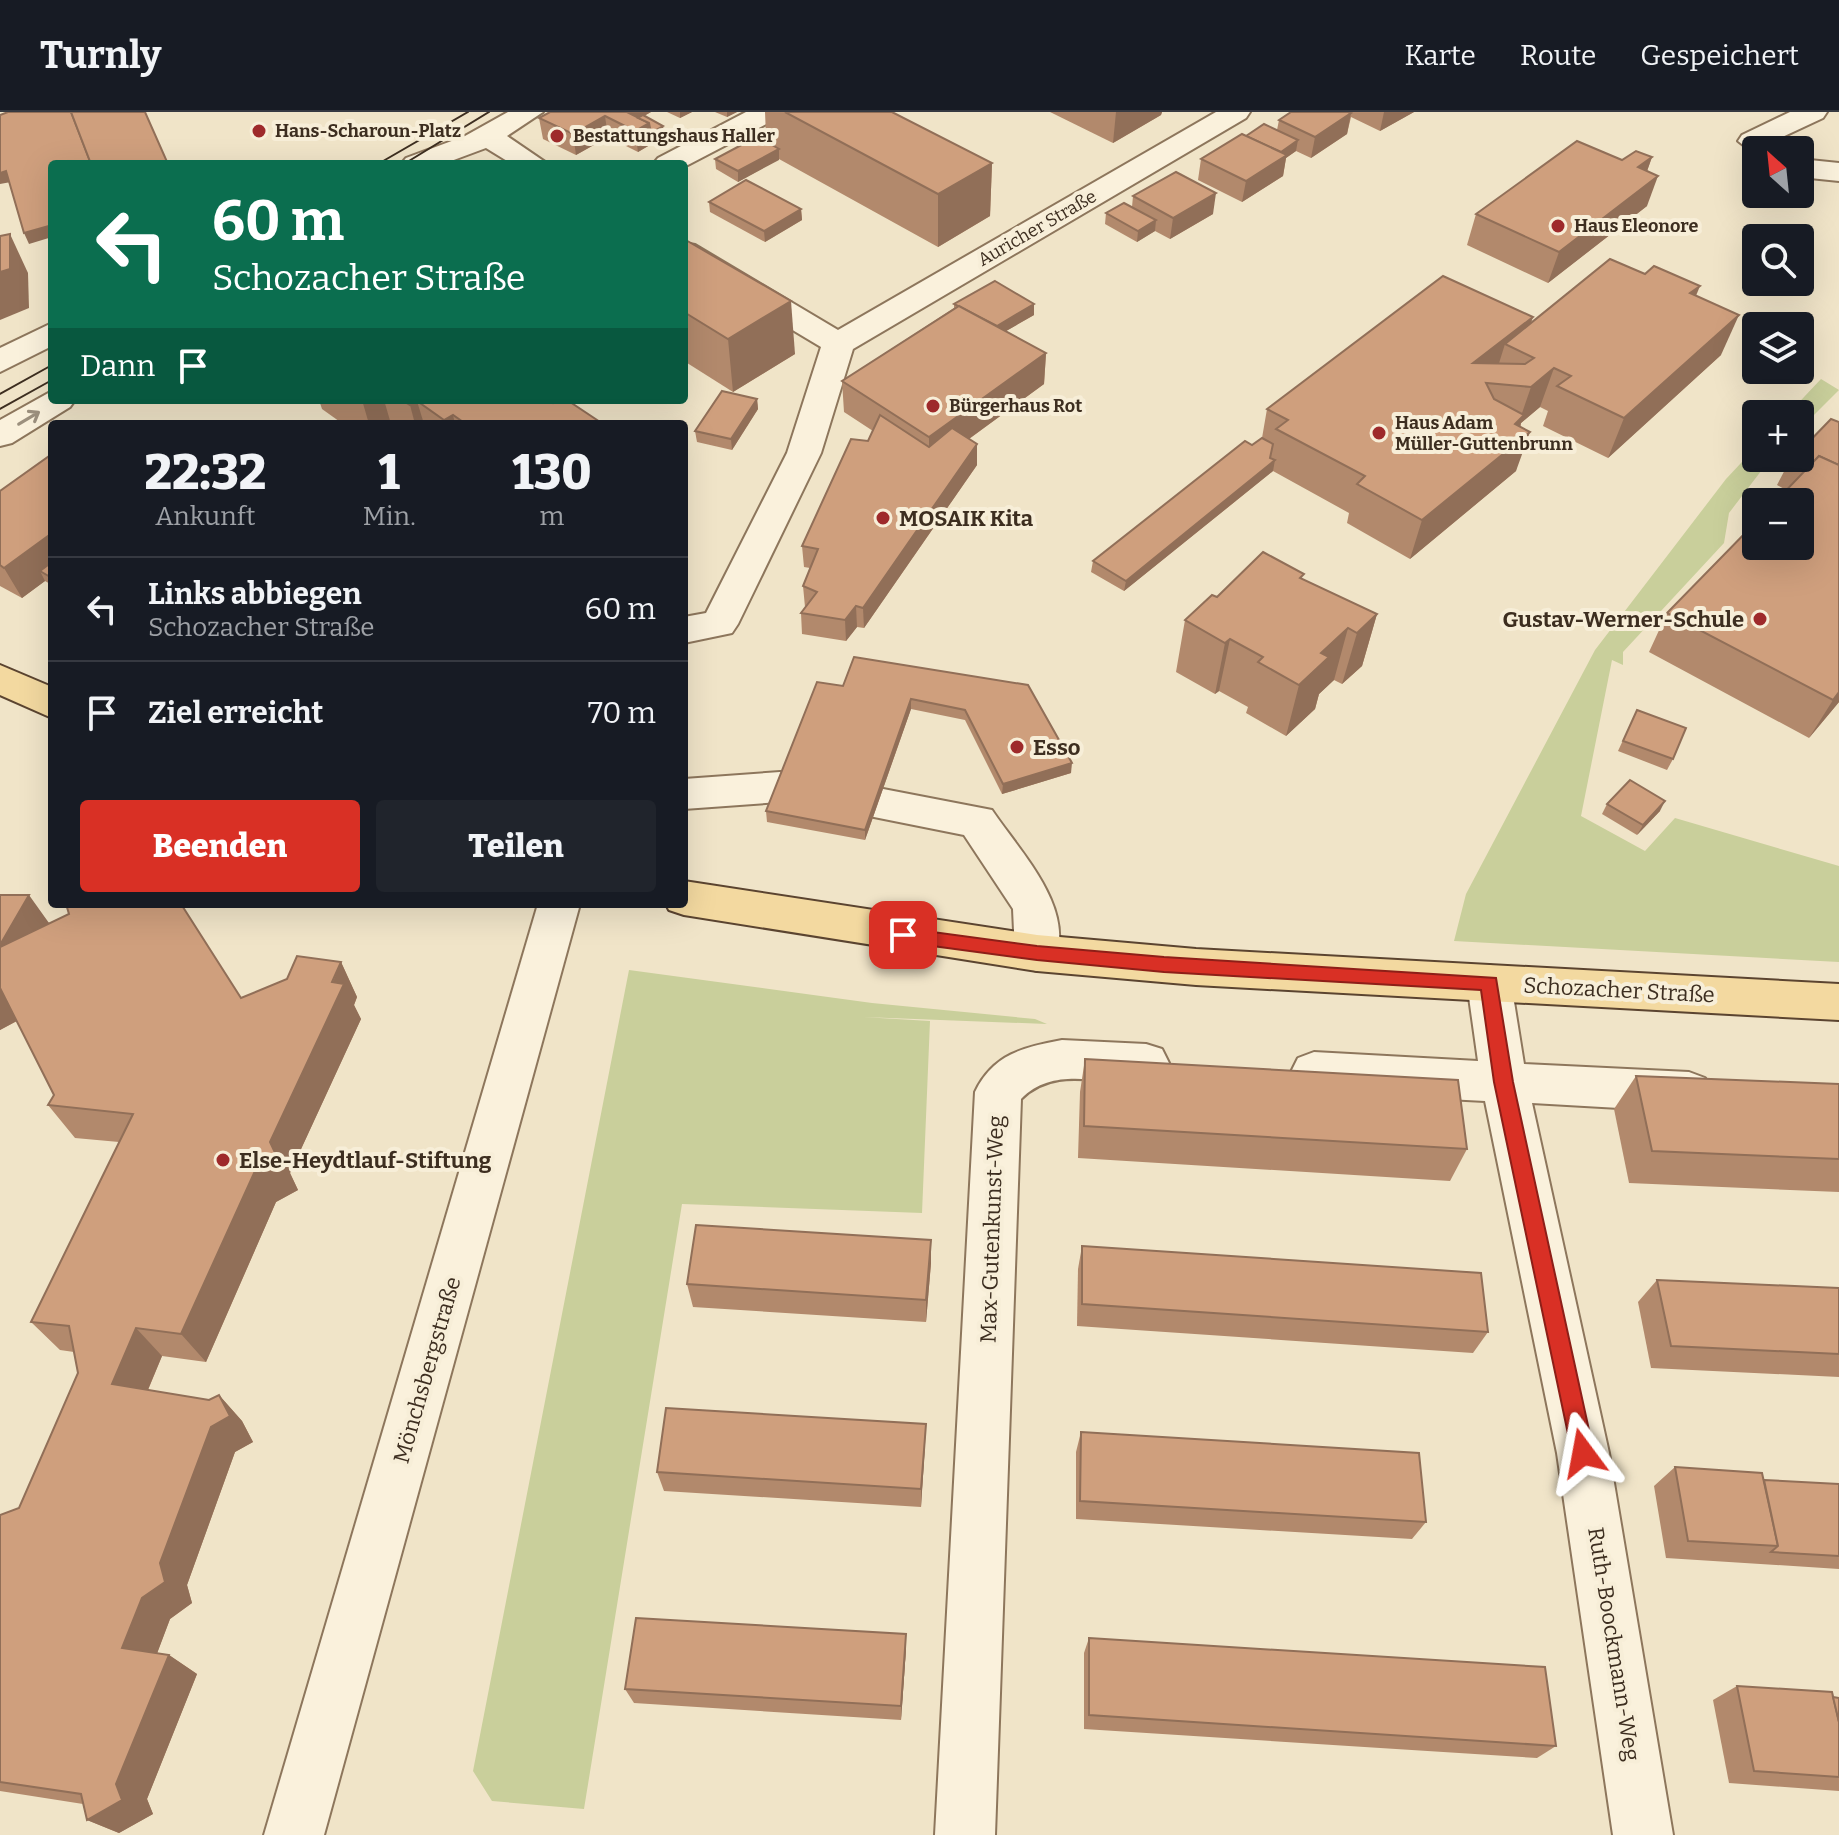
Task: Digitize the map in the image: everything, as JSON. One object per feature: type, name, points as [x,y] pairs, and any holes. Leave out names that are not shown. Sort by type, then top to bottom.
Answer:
[{"type":"main road","points":[[0,679],[48,702]]},
{"type":"main road","name":"Schozacher Straße","points":[[688,899],[934,940],[1037,953],[1196,967],[1839,1002]]},
{"type":"street","points":[[426,160],[480,139],[529,112]]},
{"type":"street","points":[[676,160],[768,112]]},
{"type":"street","name":"Auricher Straße","points":[[838,344],[1236,112]]},
{"type":"street","points":[[1763,136],[1813,112]]},
{"type":"street","points":[[454,160],[480,139]]},
{"type":"street","points":[[480,139],[525,160]]},
{"type":"street","points":[[699,148],[728,163]]},
{"type":"street","points":[[1814,169],[1839,172]]},
{"type":"street","points":[[688,254],[838,344],[804,453],[702,627]]},
{"type":"street","points":[[0,362],[48,335]]},
{"type":"street","points":[[0,435],[51,404]]},
{"type":"street","points":[[688,794],[780,787]]},
{"type":"street","points":[[878,804],[977,821],[1034,906],[1037,953]]},
{"type":"street","name":"Mönchsbergstraße","points":[[294,1835],[558,908]]},
{"type":"street","name":"Ruth-Boockmann-Weg","points":[[1489,983],[1504,1082],[1583,1453],[1643,1835]]},
{"type":"street","name":"Max-Gutenkunst-Weg","points":[[965,1835],[977,1615],[994,1122],[998,1092],[1023,1067],[1062,1059],[1188,1066]]},
{"type":"street","points":[[1267,1070],[1727,1094]]},
{"type":"green space","points":[[1821,379],[1839,390],[1814,415],[1814,400],[1801,400]]},
{"type":"green space","points":[[1742,462],[1742,472],[1760,472],[1748,488],[1742,488],[1742,496],[1729,513],[1724,543],[1623,652],[1623,665],[1612,660],[1581,816],[1645,851],[1675,818],[1839,866],[1839,962],[1454,941],[1466,894],[1595,650]]},
{"type":"green space","points":[[629,970],[872,1003],[1035,1019],[1047,1024],[863,1017],[930,1021],[922,1213],[682,1204],[584,1809],[492,1801],[473,1771]]},
{"type":"building","points":[[8,112],[71,112],[89,160],[48,160],[48,226],[24,233],[6,171],[0,173],[0,115]]},
{"type":"building","points":[[71,112],[145,112],[166,160],[89,160]]},
{"type":"building","points":[[550,112],[627,112],[649,123],[635,131],[605,116],[573,134],[539,118]]},
{"type":"building","points":[[785,112],[892,112],[992,163],[938,194]]},
{"type":"building","points":[[1291,112],[1351,113],[1315,137],[1279,120]]},
{"type":"building","points":[[643,115],[663,126],[651,133],[649,123],[638,118]]},
{"type":"building","points":[[1264,124],[1298,140],[1281,152],[1246,136]]},
{"type":"building","points":[[762,134],[772,139],[767,142],[779,149],[738,171],[715,159]]},
{"type":"building","points":[[1242,134],[1287,155],[1246,181],[1201,159]]},
{"type":"building","points":[[1577,141],[1622,160],[1636,151],[1652,157],[1638,167],[1658,176],[1559,252],[1476,214]]},
{"type":"building","points":[[1176,172],[1216,193],[1173,218],[1133,196]]},
{"type":"building","points":[[746,180],[801,209],[764,231],[709,202]]},
{"type":"building","points":[[1124,203],[1156,220],[1138,231],[1106,213]]},
{"type":"building","points":[[10,234],[10,269],[0,272],[0,236]]},
{"type":"building","points":[[688,241],[791,301],[728,339],[688,314]]},
{"type":"building","name":"Haus Adam Müller-Guttenbrunn","points":[[1610,259],[1645,274],[1654,266],[1700,286],[1690,293],[1739,315],[1624,418],[1557,386],[1571,376],[1554,368],[1531,387],[1486,383],[1494,399],[1524,415],[1515,424],[1530,432],[1422,520],[1357,484],[1365,476],[1276,429],[1288,420],[1267,409],[1443,276],[1533,317],[1473,363],[1525,364],[1534,358],[1505,344]]},
{"type":"building","points":[[995,281],[1034,304],[997,326],[954,304]]},
{"type":"building","points":[[959,306],[1046,353],[929,437],[842,381]]},
{"type":"building","points":[[722,391],[757,399],[731,439],[695,431]]},
{"type":"building","points":[[421,404],[573,404],[597,420],[460,420],[453,415],[444,420]]},
{"type":"building","name":"MOSAIK Kita","points":[[880,415],[929,447],[952,428],[977,444],[863,608],[856,606],[845,620],[801,613],[817,592],[803,586],[818,549],[802,546],[851,439],[868,441]]},
{"type":"building","points":[[1831,419],[1839,422],[1839,465],[1819,456],[1814,461],[1814,437]]},
{"type":"building","points":[[1262,438],[1273,444],[1270,458],[1275,460],[1126,581],[1093,561],[1245,441],[1252,445]]},
{"type":"building","name":"Gustav-Werner-Schule","points":[[1819,456],[1839,465],[1839,692],[1833,700],[1667,613],[1742,536],[1742,560],[1814,560],[1814,488],[1788,488],[1804,472],[1814,472],[1814,461]]},
{"type":"building","points":[[48,457],[48,536],[4,568],[0,565],[0,491]]},
{"type":"building","points":[[1263,552],[1304,574],[1300,578],[1377,614],[1357,633],[1348,628],[1321,653],[1329,657],[1299,685],[1258,662],[1263,657],[1230,639],[1225,643],[1185,620],[1212,595],[1217,597]]},
{"type":"building","points":[[48,565],[48,576],[40,571]]},
{"type":"building","points":[[854,657],[1028,685],[1072,763],[1003,784],[965,710],[911,699],[865,830],[766,811],[817,682],[843,686]]},
{"type":"building","points":[[1637,710],[1686,728],[1673,759],[1623,741]]},
{"type":"building","points":[[1630,780],[1665,801],[1643,825],[1607,804]]},
{"type":"building","points":[[0,895],[29,895],[0,945]]},
{"type":"building","points":[[67,908],[184,908],[241,998],[287,979],[297,956],[341,962],[332,982],[344,984],[270,1142],[278,1159],[255,1171],[181,1334],[136,1328],[112,1384],[209,1400],[219,1395],[230,1416],[211,1427],[160,1563],[165,1582],[142,1598],[122,1648],[169,1655],[116,1784],[122,1800],[87,1820],[81,1794],[0,1782],[0,1515],[19,1508],[78,1373],[69,1326],[31,1322],[133,1114],[48,1105],[54,1095],[0,988],[0,947],[69,914]]},
{"type":"building","points":[[1085,1059],[1458,1080],[1467,1149],[1084,1126]]},
{"type":"building","points":[[1636,1076],[1839,1084],[1839,1159],[1652,1151]]},
{"type":"building","points":[[696,1225],[931,1240],[926,1300],[687,1284]]},
{"type":"building","points":[[1082,1246],[1481,1273],[1488,1332],[1082,1304]]},
{"type":"building","points":[[1657,1280],[1839,1288],[1839,1354],[1671,1346]]},
{"type":"building","points":[[666,1408],[926,1424],[921,1489],[657,1472]]},
{"type":"building","points":[[1081,1432],[1419,1453],[1426,1522],[1080,1501]]},
{"type":"building","points":[[1675,1467],[1762,1473],[1778,1546],[1688,1541]]},
{"type":"building","points":[[1764,1480],[1839,1484],[1839,1556],[1771,1552],[1778,1546]]},
{"type":"building","points":[[636,1618],[906,1634],[901,1706],[625,1689]]},
{"type":"building","points":[[1089,1638],[1545,1667],[1556,1746],[1089,1715]]},
{"type":"building","points":[[1737,1686],[1832,1692],[1839,1722],[1839,1777],[1754,1771]]},
{"type":"building","points":[[1833,1697],[1839,1698],[1839,1722]]},
{"type":"tram line","points":[[385,160],[468,112]]},
{"type":"tram line","points":[[411,160],[489,112]]},
{"type":"tram line","points":[[0,394],[48,367]]},
{"type":"tram line","points":[[0,409],[48,382]]},
{"type":"place","name":"Hans-Scharoun-Platz","points":[[259,131]]},
{"type":"place","name":"Bestattungshaus Haller","points":[[557,136]]},
{"type":"place","name":"Haus Eleonore","points":[[1558,226]]},
{"type":"place","name":"Bürgerhaus Rot","points":[[933,406]]},
{"type":"place","name":"Haus Adam Müller-Guttenbrunn","points":[[1379,433]]},
{"type":"place","name":"MOSAIK Kita","points":[[883,518]]},
{"type":"place","name":"Gustav-Werner-Schule","points":[[1760,619]]},
{"type":"place","name":"Esso","points":[[1017,747]]},
{"type":"place","name":"Else-Heydtlauf-Stiftung","points":[[223,1160]]},
{"type":"route","points":[[903,935],[1037,953],[1196,967],[1371,974],[1489,983],[1504,1082],[1541,1267],[1583,1453]]}]
